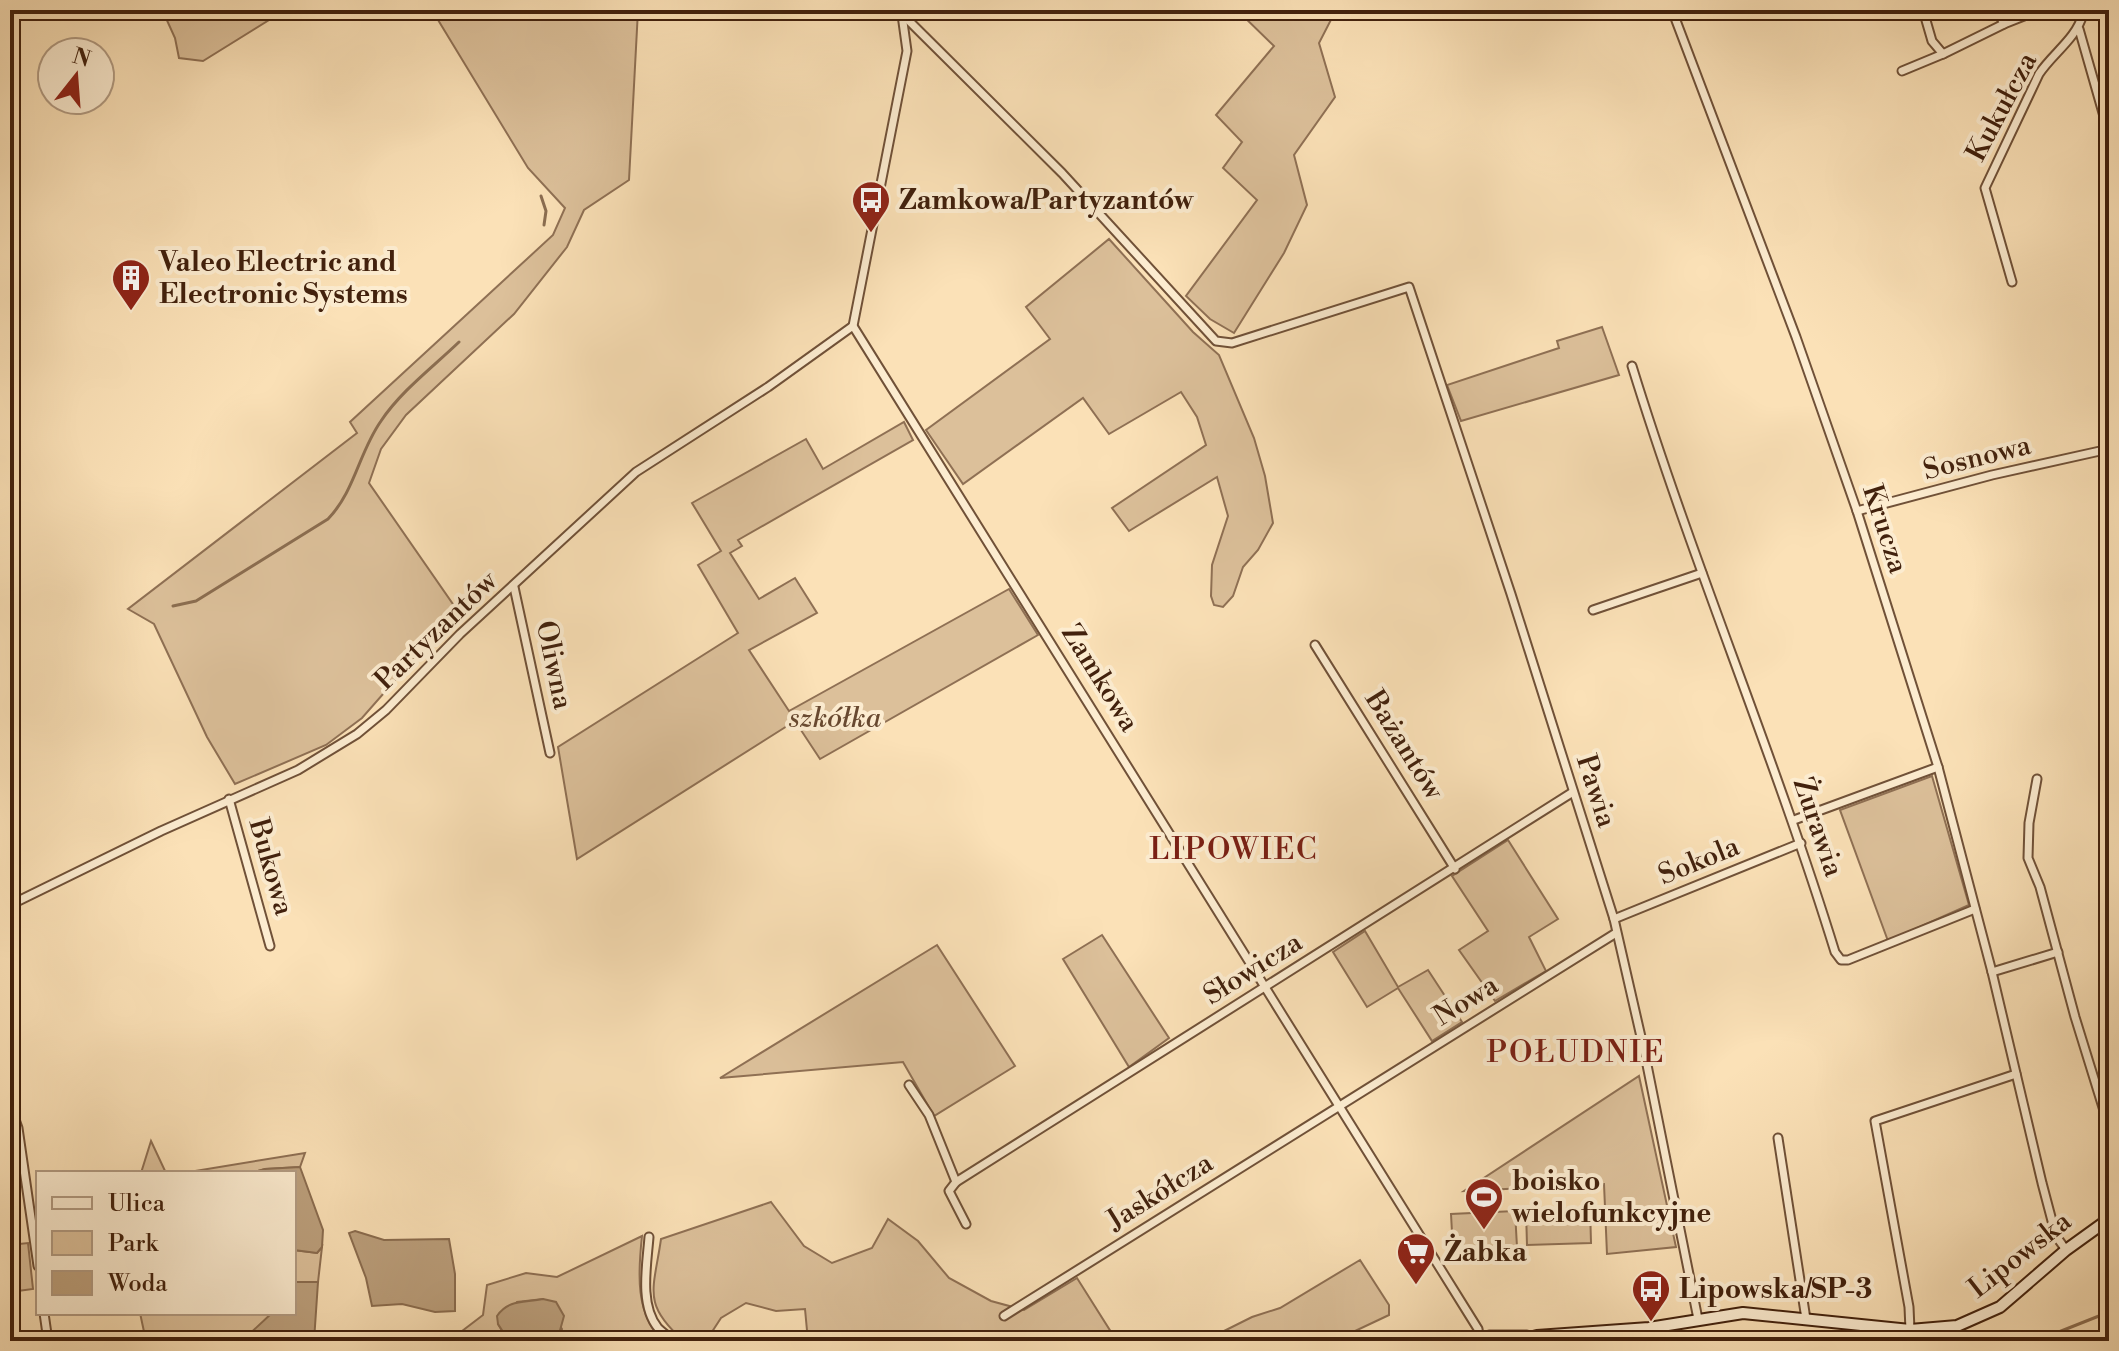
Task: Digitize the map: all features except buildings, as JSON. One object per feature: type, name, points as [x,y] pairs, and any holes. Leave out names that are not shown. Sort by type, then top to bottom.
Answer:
[{"type":"street","name":"Krucza","points":[[1672,10],[1796,337],[1857,511],[1938,767],[2056,1236],[2066,1250]]},
{"type":"street","points":[[1923,10],[1932,41],[1943,54]]},
{"type":"street","points":[[1997,10],[2004,24]]},
{"type":"street","points":[[1902,71],[2039,10]]},
{"type":"street","points":[[2091,10],[2081,12],[2079,29],[2109,134]]},
{"type":"street","points":[[853,326],[907,51],[900,11]]},
{"type":"street","name":"Pawia","points":[[900,11],[1062,173],[1216,341],[1232,343],[1409,287],[1614,919],[1644,1050],[1698,1319]]},
{"type":"street","name":"Kukułcza","points":[[2012,282],[1985,188],[2039,74],[2050,58],[2079,29]]},
{"type":"street","name":"Partyzantów","points":[[10,905],[229,799],[298,770],[357,734],[636,472],[768,387],[853,326]]},
{"type":"street","name":"Zamkowa","points":[[853,326],[1478,1329],[1480,1341]]},
{"type":"street","name":"Żurawia","points":[[1632,366],[1657,447],[1794,820],[1835,952],[1841,960],[1848,960],[1975,909]]},
{"type":"street","name":"Sosnowa","points":[[1857,511],[1992,475],[2109,449]]},
{"type":"street","points":[[1593,610],[1702,573]]},
{"type":"street","name":"Oliwna","points":[[514,587],[550,753]]},
{"type":"street","name":"Bażantów","points":[[1315,645],[1455,869]]},
{"type":"street","points":[[1794,820],[1938,767]]},
{"type":"street","points":[[2037,779],[2029,823],[2028,858],[2040,887],[2109,1127]]},
{"type":"street","name":"Słowicza","points":[[956,1182],[1573,792]]},
{"type":"street","name":"Bukowa","points":[[229,799],[270,946]]},
{"type":"street","name":"Sokola","points":[[1614,919],[1801,843]]},
{"type":"street","name":"Nowa","points":[[1339,1106],[1616,933]]},
{"type":"street","points":[[1992,972],[2058,952]]},
{"type":"street","points":[[1910,1330],[1909,1307],[1875,1121],[2016,1074]]},
{"type":"street","points":[[909,1085],[929,1115],[956,1182],[949,1191],[966,1224]]},
{"type":"street","points":[[10,1105],[18,1128],[36,1252]]},
{"type":"street","name":"Jaskółcza","points":[[1004,1316],[1339,1106]]},
{"type":"street","points":[[1778,1138],[1806,1319]]},
{"type":"street","name":"Lipowska","points":[[1518,1341],[1537,1336],[1627,1331],[1743,1313],[1910,1330],[1957,1326],[1979,1318],[2018,1293],[2066,1250],[2109,1219]]},
{"type":"street","points":[[649,1237],[647,1275],[650,1314],[657,1327],[673,1341]]},
{"type":"street","points":[[44,1315],[48,1341]]},
{"type":"street","name":"Zamkowa","points":[[1478,1329],[1491,1338],[1537,1336]]},
{"type":"green space","points":[[168,10],[233,10],[236,14],[242,10],[312,10],[274,17],[203,61],[179,58],[175,38],[165,16]]},
{"type":"green space","points":[[432,10],[638,10],[629,180],[584,210],[567,247],[514,314],[406,415],[381,449],[369,483],[457,610],[362,718],[326,745],[235,784],[207,737],[154,624],[128,609],[357,433],[350,422],[553,235],[565,208],[528,168]]},
{"type":"green space","points":[[1237,10],[1336,10],[1319,43],[1335,97],[1294,155],[1307,205],[1284,253],[1234,333],[1210,319],[1186,296],[1257,200],[1223,168],[1242,142],[1216,115],[1274,46]]},
{"type":"green space","points":[[1109,239],[1193,332],[1219,355],[1254,438],[1265,476],[1273,523],[1258,550],[1243,567],[1233,596],[1223,607],[1214,605],[1211,596],[1212,565],[1228,516],[1217,477],[1129,531],[1112,508],[1206,445],[1197,417],[1181,392],[1109,434],[1083,398],[963,484],[926,430],[1050,339],[1026,307]]},
{"type":"green space","points":[[1602,327],[1619,375],[1461,421],[1447,385],[1559,348],[1557,341]]},
{"type":"green space","name":"szkółka","points":[[904,422],[913,440],[738,540],[742,546],[730,553],[759,599],[795,578],[817,613],[749,650],[789,711],[1009,589],[1038,635],[820,759],[795,721],[577,859],[558,747],[738,633],[698,565],[721,551],[692,503],[806,439],[823,469]]},
{"type":"green space","points":[[1932,776],[1969,905],[1888,941],[1840,810]]},
{"type":"green space","points":[[1508,840],[1558,919],[1529,937],[1546,971],[1495,1001],[1459,950],[1488,931],[1452,876]]},
{"type":"green space","points":[[1365,931],[1398,987],[1428,970],[1462,1022],[1432,1041],[1398,988],[1367,1007],[1333,952]]},
{"type":"green space","points":[[1102,935],[1169,1038],[1129,1067],[1063,959]]},
{"type":"green space","points":[[937,945],[1015,1066],[934,1116],[903,1062],[720,1078]]},
{"type":"green space","points":[[1639,1076],[1676,1247],[1607,1254],[1604,1184],[1464,1191]]},
{"type":"green space","points":[[151,1141],[165,1171],[142,1171]]},
{"type":"green space","points":[[305,1153],[300,1167],[195,1171]]},
{"type":"green space","points":[[771,1202],[804,1246],[832,1263],[872,1248],[888,1219],[918,1241],[949,1278],[991,1301],[1024,1310],[1077,1278],[1113,1335],[1139,1341],[808,1341],[805,1309],[776,1311],[746,1303],[721,1318],[706,1341],[684,1341],[670,1328],[656,1306],[654,1283],[661,1239]]},
{"type":"green space","points":[[1590,1207],[1591,1243],[1527,1245],[1526,1210]]},
{"type":"green space","name":"boisko wielofunkcyjne","points":[[1515,1211],[1517,1247],[1453,1251],[1451,1214]]},
{"type":"green space","points":[[642,1236],[640,1292],[647,1318],[663,1341],[557,1341],[562,1329],[543,1299],[517,1302],[498,1324],[507,1339],[480,1336],[471,1341],[449,1341],[483,1315],[487,1285],[526,1273],[557,1277]]},
{"type":"green space","points":[[28,1243],[33,1289],[10,1292],[10,1245]]},
{"type":"green space","points":[[322,1247],[318,1282],[296,1283],[296,1250],[317,1253]]},
{"type":"green space","points":[[1360,1260],[1389,1305],[1389,1315],[1334,1341],[1204,1341],[1252,1317],[1280,1308]]},
{"type":"green space","points":[[140,1315],[270,1315],[244,1341],[146,1341]]},
{"type":"water","points":[[300,1167],[323,1230],[322,1247],[317,1253],[296,1250],[296,1171],[258,1171]]},
{"type":"water","points":[[355,1231],[384,1240],[449,1239],[455,1274],[455,1311],[435,1312],[402,1304],[372,1306],[366,1278],[349,1233]]},
{"type":"water","points":[[296,1282],[318,1282],[314,1341],[243,1340],[270,1315],[296,1315]]},
{"type":"water","points":[[543,1299],[556,1302],[564,1316],[557,1341],[509,1341],[498,1324],[497,1316],[512,1304]]},
{"type":"waterway","points":[[541,196],[546,211],[544,225]]},
{"type":"waterway","points":[[173,606],[196,601],[328,519],[345,496],[374,433],[389,410],[459,342]]},
{"type":"waterway","points":[[2036,1341],[2109,1312]]},
{"type":"place","name":"Zamkowa/Partyzantów","points":[[871,234]]},
{"type":"place","name":"Valeo Electric and Electronic Systems","points":[[131,312]]},
{"type":"place","name":"boisko wielofunkcyjne","points":[[1484,1231]]},
{"type":"place","name":"Żabka","points":[[1416,1286]]},
{"type":"place","name":"Lipowska/SP-3","points":[[1651,1323]]},
{"type":"district","name":"LIPOWIEC","points":[[1234,850]]},
{"type":"district","name":"POŁUDNIE","points":[[1576,1053]]}]
